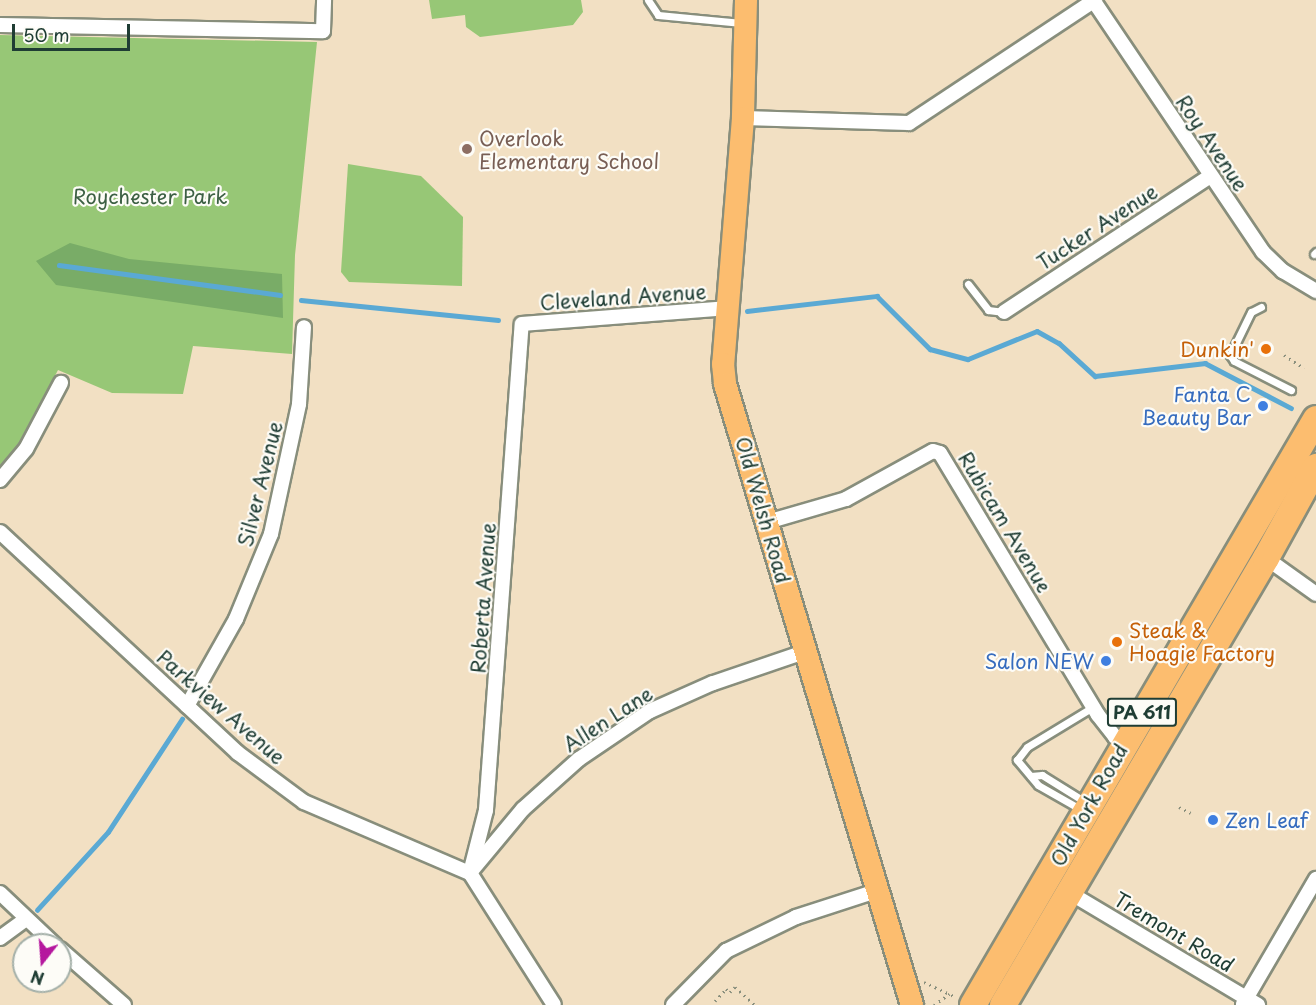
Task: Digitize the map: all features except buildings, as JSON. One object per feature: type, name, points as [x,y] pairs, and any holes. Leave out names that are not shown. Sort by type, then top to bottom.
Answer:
[{"type":"highway","name":"Old York Road","points":[[964,1001],[1087,808],[1316,419]]},
{"type":"highway","name":"Old York Road","points":[[1003,1005],[1266,558],[1316,467]]},
{"type":"main road","name":"Old Welsh Road","points":[[746,0],[743,118],[728,308],[725,384],[912,1005]]},
{"type":"street","points":[[0,25],[323,31],[324,0]]},
{"type":"street","points":[[743,118],[909,123],[1094,0]]},
{"type":"street","name":"Roy Avenue","points":[[1094,0],[1263,252],[1283,271],[1316,291]]},
{"type":"street","name":"Tucker Avenue","points":[[1004,312],[1210,176]]},
{"type":"street","name":"Cleveland Avenue","points":[[522,324],[728,308]]},
{"type":"street","name":"Roberta Avenue","points":[[470,873],[486,810],[522,324]]},
{"type":"street","name":"Silver Avenue","points":[[187,706],[236,618],[271,534],[299,404],[304,327]]},
{"type":"street","points":[[0,480],[26,449],[61,383]]},
{"type":"street","name":"Rubicam Avenue","points":[[767,522],[846,499],[933,451],[940,453],[1093,707],[1124,743],[1148,760]]},
{"type":"street","name":"Parkview Avenue","points":[[0,532],[238,753],[304,802],[470,873]]},
{"type":"street","points":[[1244,543],[1316,594]]},
{"type":"street","name":"Allen Lane","points":[[470,873],[523,809],[579,759],[650,711],[713,683],[804,652]]},
{"type":"street","points":[[470,873],[554,1005]]},
{"type":"street","points":[[1249,1003],[1316,879]]},
{"type":"street","points":[[673,1005],[726,951],[796,917],[876,891]]},
{"type":"street","points":[[0,893],[42,933]]},
{"type":"street","name":"Tremont Road","points":[[1070,893],[1249,1003]]},
{"type":"street","points":[[0,938],[26,919]]},
{"type":"street","points":[[72,960],[124,1005]]},
{"type":"lane","points":[[648,0],[658,15],[745,24]]},
{"type":"lane","points":[[969,284],[988,310],[1004,312]]},
{"type":"lane","points":[[1261,307],[1251,312],[1230,355],[1234,361],[1291,390]]},
{"type":"lane","points":[[1087,808],[1042,775],[1030,776],[1017,760],[1027,747],[1093,707]]},
{"type":"path","points":[[1284,355],[1304,368]]},
{"type":"path","points":[[1179,807],[1191,813]]},
{"type":"path","points":[[919,982],[927,981],[964,1001]]},
{"type":"path","points":[[710,996],[715,1001],[726,988],[730,992],[735,987],[755,1005]]},
{"type":"path","points":[[934,1005],[949,994]]},
{"type":"green space","points":[[429,0],[581,0],[583,12],[573,25],[480,37],[466,27],[465,15],[432,19]]},
{"type":"green space","name":"Roychester Park","points":[[0,35],[317,42],[295,255],[292,354],[193,346],[183,394],[112,393],[58,370],[19,446],[0,468]]},
{"type":"green space","points":[[348,164],[421,176],[463,217],[462,286],[349,282],[341,272]]},
{"type":"green space","points":[[70,243],[129,259],[282,274],[283,318],[56,285],[36,261]]},
{"type":"waterway","points":[[59,265],[280,295]]},
{"type":"waterway","points":[[747,311],[877,296],[930,349],[968,359],[1037,331],[1059,343],[1095,376],[1205,363],[1291,408]]},
{"type":"waterway","points":[[301,300],[498,320]]},
{"type":"waterway","points":[[37,910],[108,832],[182,719]]},
{"type":"place","name":"Overlook Elementary School","points":[[467,149]]},
{"type":"place","name":"Dunkin'","points":[[1266,349]]},
{"type":"place","name":"Fanta C Beauty Bar","points":[[1263,406]]},
{"type":"place","name":"Steak & Hoagie Factory","points":[[1117,642]]},
{"type":"place","name":"Salon NEW","points":[[1106,661]]},
{"type":"place","name":"Zen Leaf","points":[[1213,820]]}]
